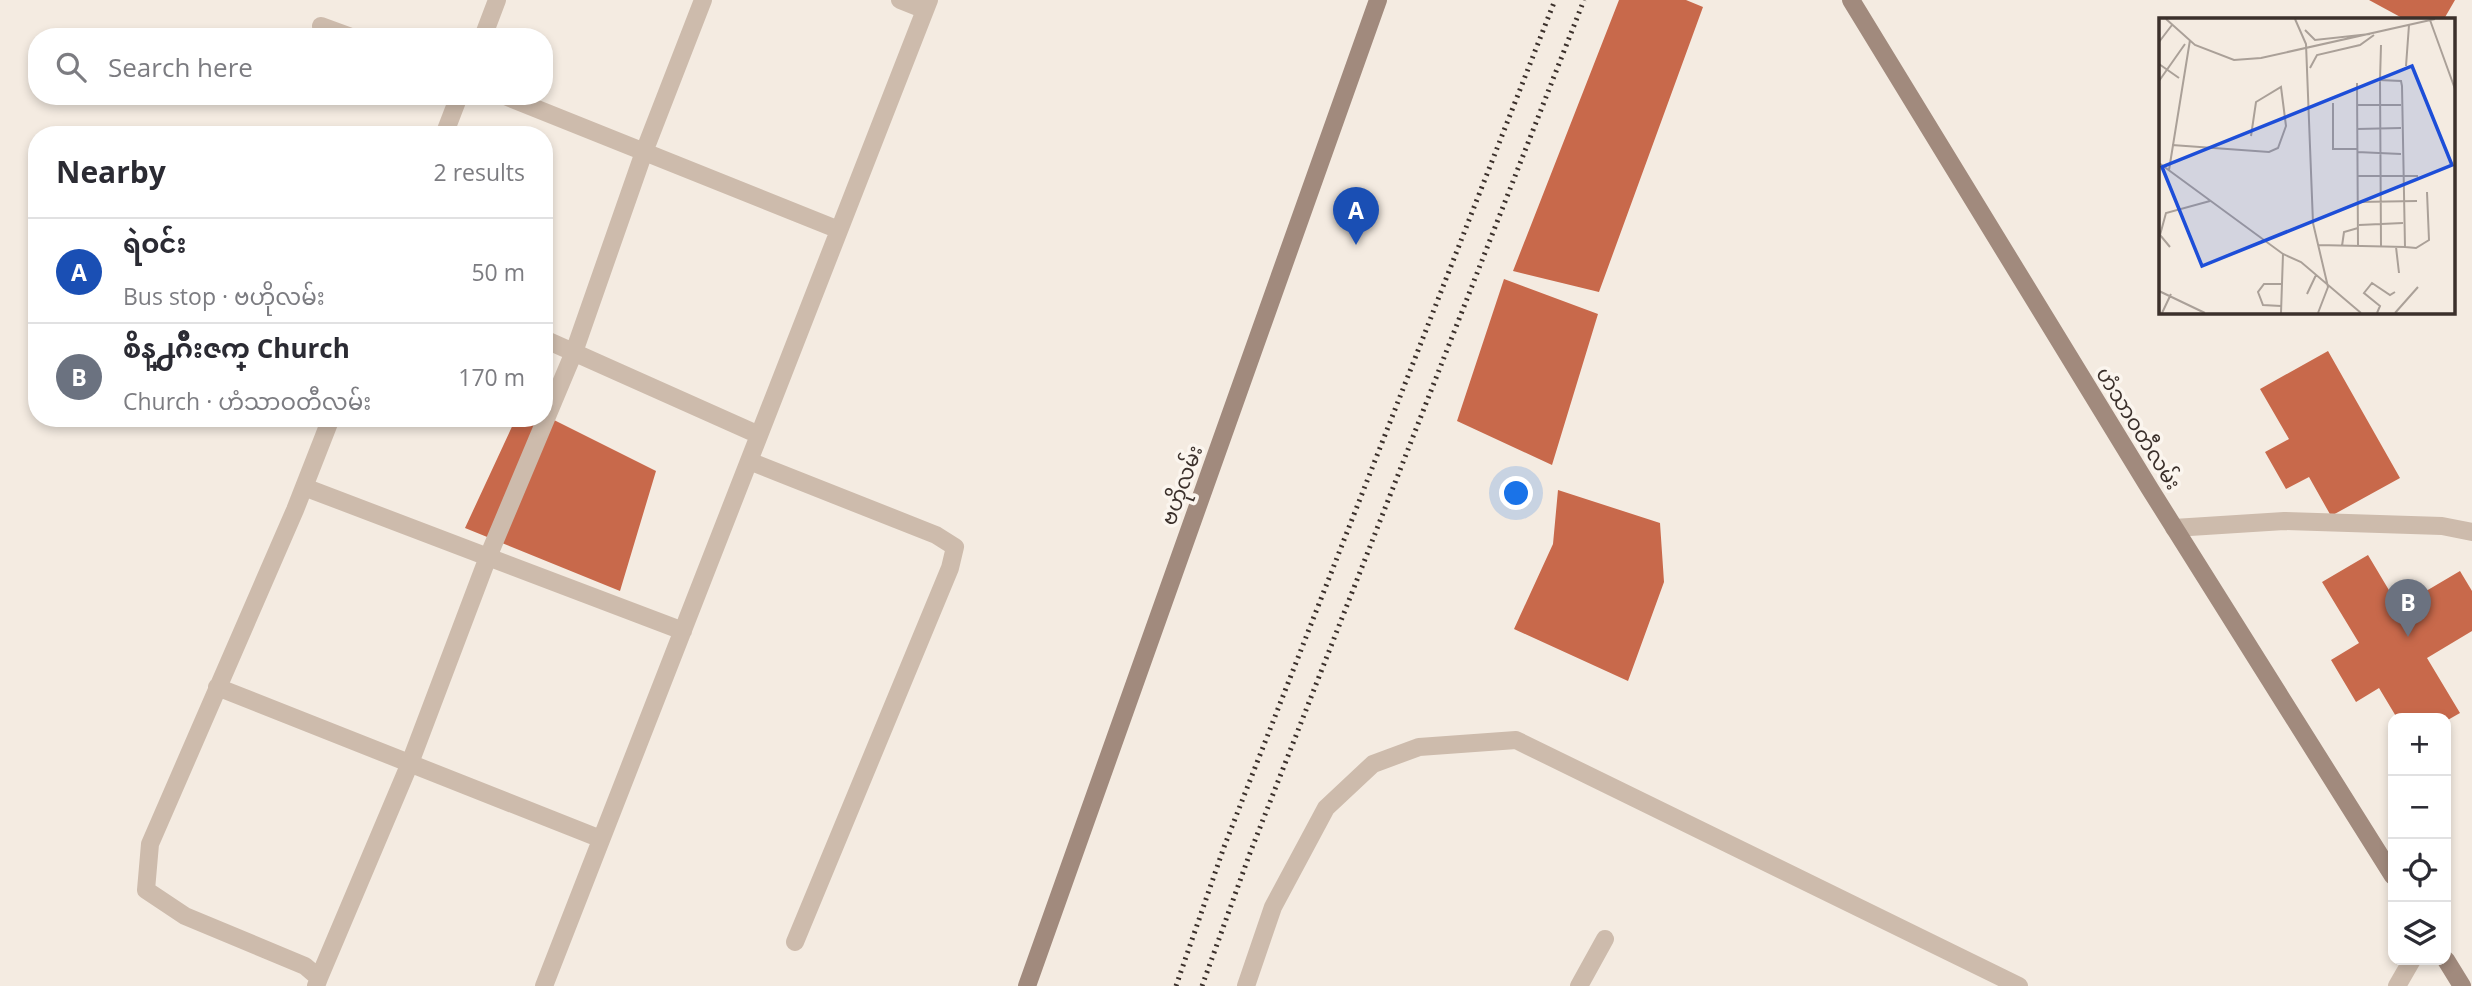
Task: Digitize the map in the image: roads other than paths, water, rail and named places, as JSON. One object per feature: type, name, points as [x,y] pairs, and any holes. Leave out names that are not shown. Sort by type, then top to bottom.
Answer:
[{"type":"main road","name":"ဗဟိုလမ်း","points":[[1027,986],[1378,0]]},
{"type":"main road","name":"ဟံသာဝတီလမ်း","points":[[1851,0],[2174,528],[2388,868]]},
{"type":"main road","points":[[2449,965],[2462,986]]},
{"type":"street","points":[[486,28],[497,0]]},
{"type":"street","points":[[553,402],[574,352],[643,152],[703,0]]},
{"type":"street","points":[[544,986],[927,5],[900,0]]},
{"type":"street","points":[[321,26],[326,28]]},
{"type":"street","points":[[447,126],[456,105]]},
{"type":"street","points":[[527,105],[839,230]]},
{"type":"street","points":[[553,343],[759,435]]},
{"type":"street","points":[[327,427],[150,844],[146,890],[185,916],[305,966],[318,982],[410,763],[488,557],[543,427]]},
{"type":"street","points":[[749,461],[936,534],[955,547],[950,568],[795,942]]},
{"type":"street","points":[[304,487],[683,631]]},
{"type":"street","points":[[2174,528],[2284,521],[2442,526],[2472,532]]},
{"type":"street","points":[[218,687],[601,839]]},
{"type":"street","points":[[1246,986],[1273,907],[1326,808],[1373,764],[1419,747],[1516,740],[2019,986]]},
{"type":"street","points":[[1579,986],[1605,939]]},
{"type":"street","points":[[2397,986],[2409,965]]},
{"type":"railway","points":[[1176,986],[1224,847],[1555,0]]},
{"type":"railway","points":[[1202,986],[1250,853],[1584,0]]},
{"type":"place","name":"ရဲဝင်း","points":[[1356,245]]},
{"type":"place","name":"စိန္႕ဂ်ိဳးဇက္ Church","points":[[2408,637]]}]
